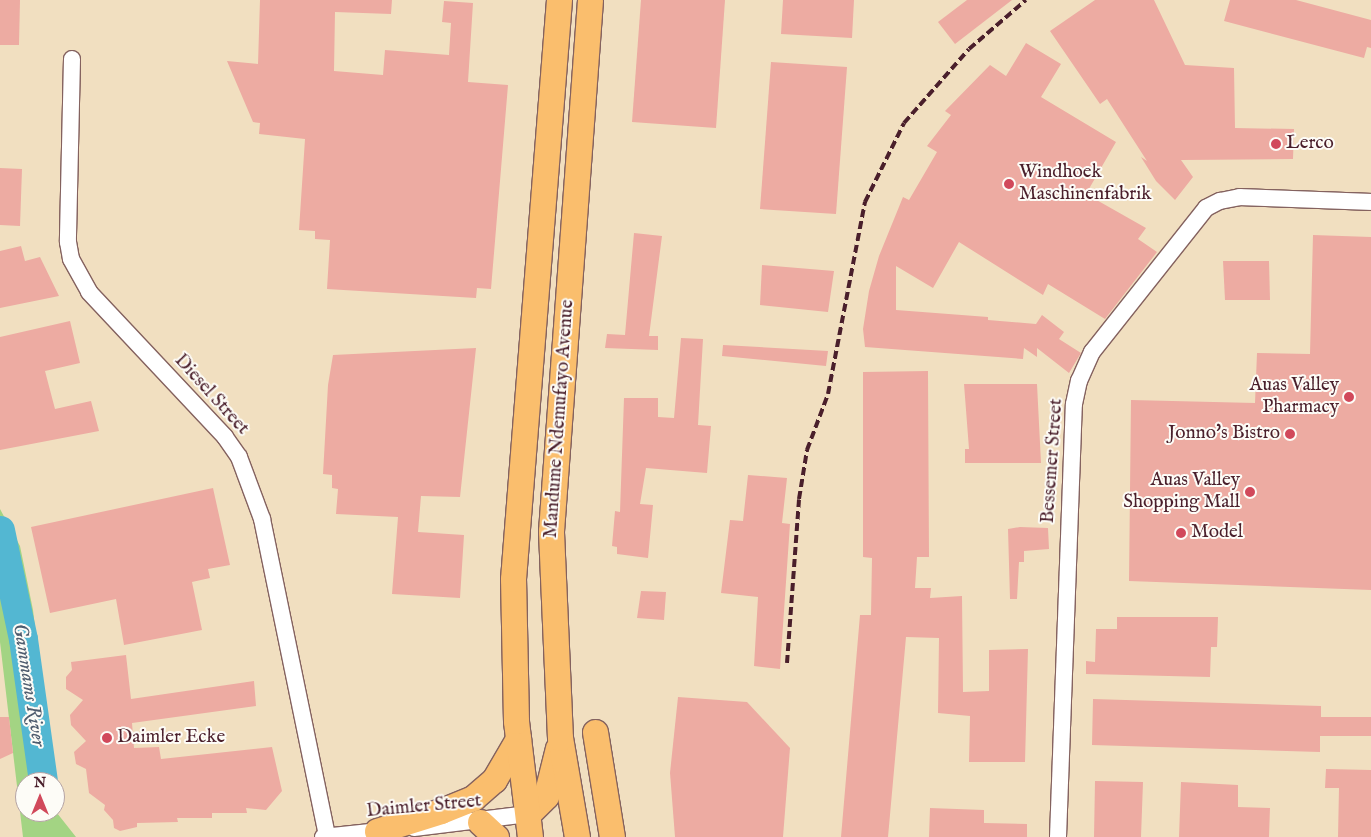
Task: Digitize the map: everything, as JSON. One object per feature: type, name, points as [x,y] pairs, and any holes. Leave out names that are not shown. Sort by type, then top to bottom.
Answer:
[{"type":"main road","name":"Mandume Ndemufayo Avenue","points":[[529,826],[518,740],[506,578],[559,0]]},
{"type":"main road","name":"Mandume Ndemufayo Avenue","points":[[577,837],[560,738],[551,532],[590,0]]},
{"type":"main road","points":[[506,578],[524,577],[534,571],[551,532]]},
{"type":"main road","points":[[595,732],[612,837]]},
{"type":"main road","points":[[529,826],[546,796],[560,738]]},
{"type":"main road","points":[[377,831],[441,811],[473,798],[494,780],[518,740]]},
{"type":"main road","points":[[573,810],[586,837]]},
{"type":"street","name":"Diesel Street","points":[[72,59],[68,242],[71,259],[90,292],[225,437],[239,457],[262,519],[325,837]]},
{"type":"street","name":"Bessemer Street","points":[[1058,837],[1074,404],[1079,381],[1092,352],[1206,208],[1220,201],[1240,198],[1371,202]]},
{"type":"street","name":"Daimler Street","points":[[325,837],[377,831],[488,830],[529,826]]},
{"type":"green space","points":[[0,509],[20,546],[33,610],[52,772],[15,772],[0,642]]},
{"type":"green space","points":[[21,822],[64,822],[76,837],[23,837]]},
{"type":"building","points":[[0,0],[20,0],[19,45],[0,45]]},
{"type":"building","points":[[260,0],[392,0],[391,14],[335,12],[334,71],[383,75],[385,50],[449,55],[451,23],[442,22],[444,1],[473,3],[468,82],[508,85],[491,289],[477,288],[476,298],[327,289],[330,240],[315,239],[315,231],[299,230],[305,139],[259,134],[260,123],[253,122],[227,61],[258,64]]},
{"type":"building","points":[[641,0],[725,0],[716,128],[632,122]]},
{"type":"building","points":[[783,0],[854,0],[852,38],[781,34]]},
{"type":"building","points":[[967,0],[1012,0],[955,44],[938,22]]},
{"type":"building","points":[[1095,0],[1154,0],[1185,65],[1234,68],[1235,128],[1294,129],[1293,159],[1181,160],[1193,177],[1175,200],[1156,181],[1141,157],[1147,161],[1107,99],[1100,104],[1050,31]]},
{"type":"building","points":[[1230,0],[1296,0],[1371,20],[1371,48],[1367,47],[1364,58],[1224,21]]},
{"type":"building","name":"Windhoek Maschinenfabrik","points":[[1026,43],[1061,64],[1041,97],[1116,142],[1086,194],[1146,228],[1138,239],[1157,252],[1105,319],[1048,284],[1043,295],[959,242],[933,288],[896,266],[896,310],[988,317],[988,320],[1036,324],[1042,315],[1064,332],[1059,339],[1081,353],[1069,373],[1037,348],[1037,357],[1024,348],[1023,359],[865,347],[863,329],[869,291],[879,256],[903,197],[909,200],[937,152],[927,146],[951,115],[945,111],[990,65],[1006,76]]},
{"type":"building","points":[[771,62],[847,67],[836,214],[760,209]]},
{"type":"building","points":[[0,168],[22,169],[20,226],[0,225]]},
{"type":"building","points":[[634,233],[662,236],[649,336],[658,336],[658,350],[605,348],[607,334],[625,335]]},
{"type":"building","name":"Auas Valley Shopping Mall","points":[[1313,235],[1371,237],[1371,590],[1129,581],[1131,400],[1255,403],[1257,353],[1310,354]]},
{"type":"building","points":[[21,246],[25,261],[40,257],[59,296],[0,308],[0,251]]},
{"type":"building","points":[[1223,261],[1269,261],[1270,300],[1225,300]]},
{"type":"building","points":[[762,265],[834,271],[828,312],[760,305]]},
{"type":"building","points":[[70,321],[80,363],[45,371],[55,409],[91,401],[99,431],[0,450],[0,337]]},
{"type":"building","points":[[681,338],[703,339],[698,425],[711,426],[707,473],[646,468],[640,504],[653,505],[648,558],[617,554],[617,547],[612,546],[615,511],[620,512],[624,398],[658,398],[658,417],[674,418]]},
{"type":"building","points":[[723,345],[828,351],[826,366],[722,356]]},
{"type":"building","points":[[476,348],[460,497],[421,496],[418,532],[464,535],[460,598],[392,594],[398,517],[336,514],[338,489],[332,488],[332,475],[323,474],[328,385],[333,355]]},
{"type":"building","points":[[928,371],[929,557],[917,557],[915,588],[931,588],[930,598],[962,596],[963,692],[989,691],[989,650],[1028,649],[1025,762],[969,762],[970,716],[938,713],[939,638],[906,637],[888,837],[841,837],[860,615],[871,615],[872,558],[863,557],[863,372]]},
{"type":"building","points":[[964,384],[1037,384],[1041,463],[965,463],[965,449],[969,449]]},
{"type":"building","points":[[748,475],[787,478],[782,523],[790,524],[780,669],[754,666],[758,597],[721,593],[730,520],[743,521]]},
{"type":"building","points":[[213,488],[230,565],[208,569],[210,578],[192,582],[202,630],[124,645],[116,599],[50,613],[31,527]]},
{"type":"building","points":[[1020,527],[1048,528],[1049,549],[1024,551],[1024,562],[1019,562],[1017,599],[1010,599],[1008,529]]},
{"type":"building","points":[[641,591],[666,592],[664,620],[637,618]]},
{"type":"building","points":[[1117,617],[1218,617],[1217,647],[1211,647],[1210,677],[1086,674],[1086,661],[1095,662],[1096,629],[1117,629]]},
{"type":"building","name":"Daimler Ecke","points":[[126,655],[131,699],[254,681],[256,706],[132,723],[134,748],[159,747],[161,759],[272,747],[282,791],[266,810],[246,808],[247,813],[212,813],[212,818],[177,818],[178,822],[137,823],[137,827],[120,831],[114,828],[113,820],[104,810],[105,805],[89,793],[86,769],[76,764],[74,752],[86,741],[71,725],[70,715],[83,700],[66,689],[66,677],[72,670],[71,662]]},
{"type":"building","points":[[678,697],[747,702],[790,748],[783,837],[675,837],[670,773]]},
{"type":"building","points":[[1093,699],[1321,706],[1321,717],[1371,717],[1371,736],[1320,736],[1320,752],[1092,745]]},
{"type":"building","points":[[0,717],[9,717],[13,753],[0,759]]},
{"type":"building","points":[[1326,769],[1371,770],[1371,837],[1338,837],[1339,788],[1325,788]]},
{"type":"building","points":[[1095,781],[1143,782],[1141,837],[1094,837]]},
{"type":"building","points":[[1181,782],[1238,785],[1238,807],[1270,808],[1269,837],[1179,837]]},
{"type":"building","points":[[930,808],[984,810],[984,823],[1027,824],[1027,837],[929,837]]},
{"type":"waterway","name":"Gammams River","points":[[0,530],[23,639],[42,772]]},
{"type":"railway","points":[[787,663],[799,499],[807,450],[828,394],[865,202],[904,123],[969,49],[1026,0]]},
{"type":"place","name":"Lerco","points":[[1276,144]]},
{"type":"place","name":"Windhoek Maschinenfabrik","points":[[1009,184]]},
{"type":"place","name":"Auas Valley Pharmacy","points":[[1349,397]]},
{"type":"place","name":"Jonno's Bistro","points":[[1290,434]]},
{"type":"place","name":"Auas Valley Shopping Mall","points":[[1250,492]]},
{"type":"place","name":"Model","points":[[1181,533]]},
{"type":"place","name":"Daimler Ecke","points":[[107,738]]}]
